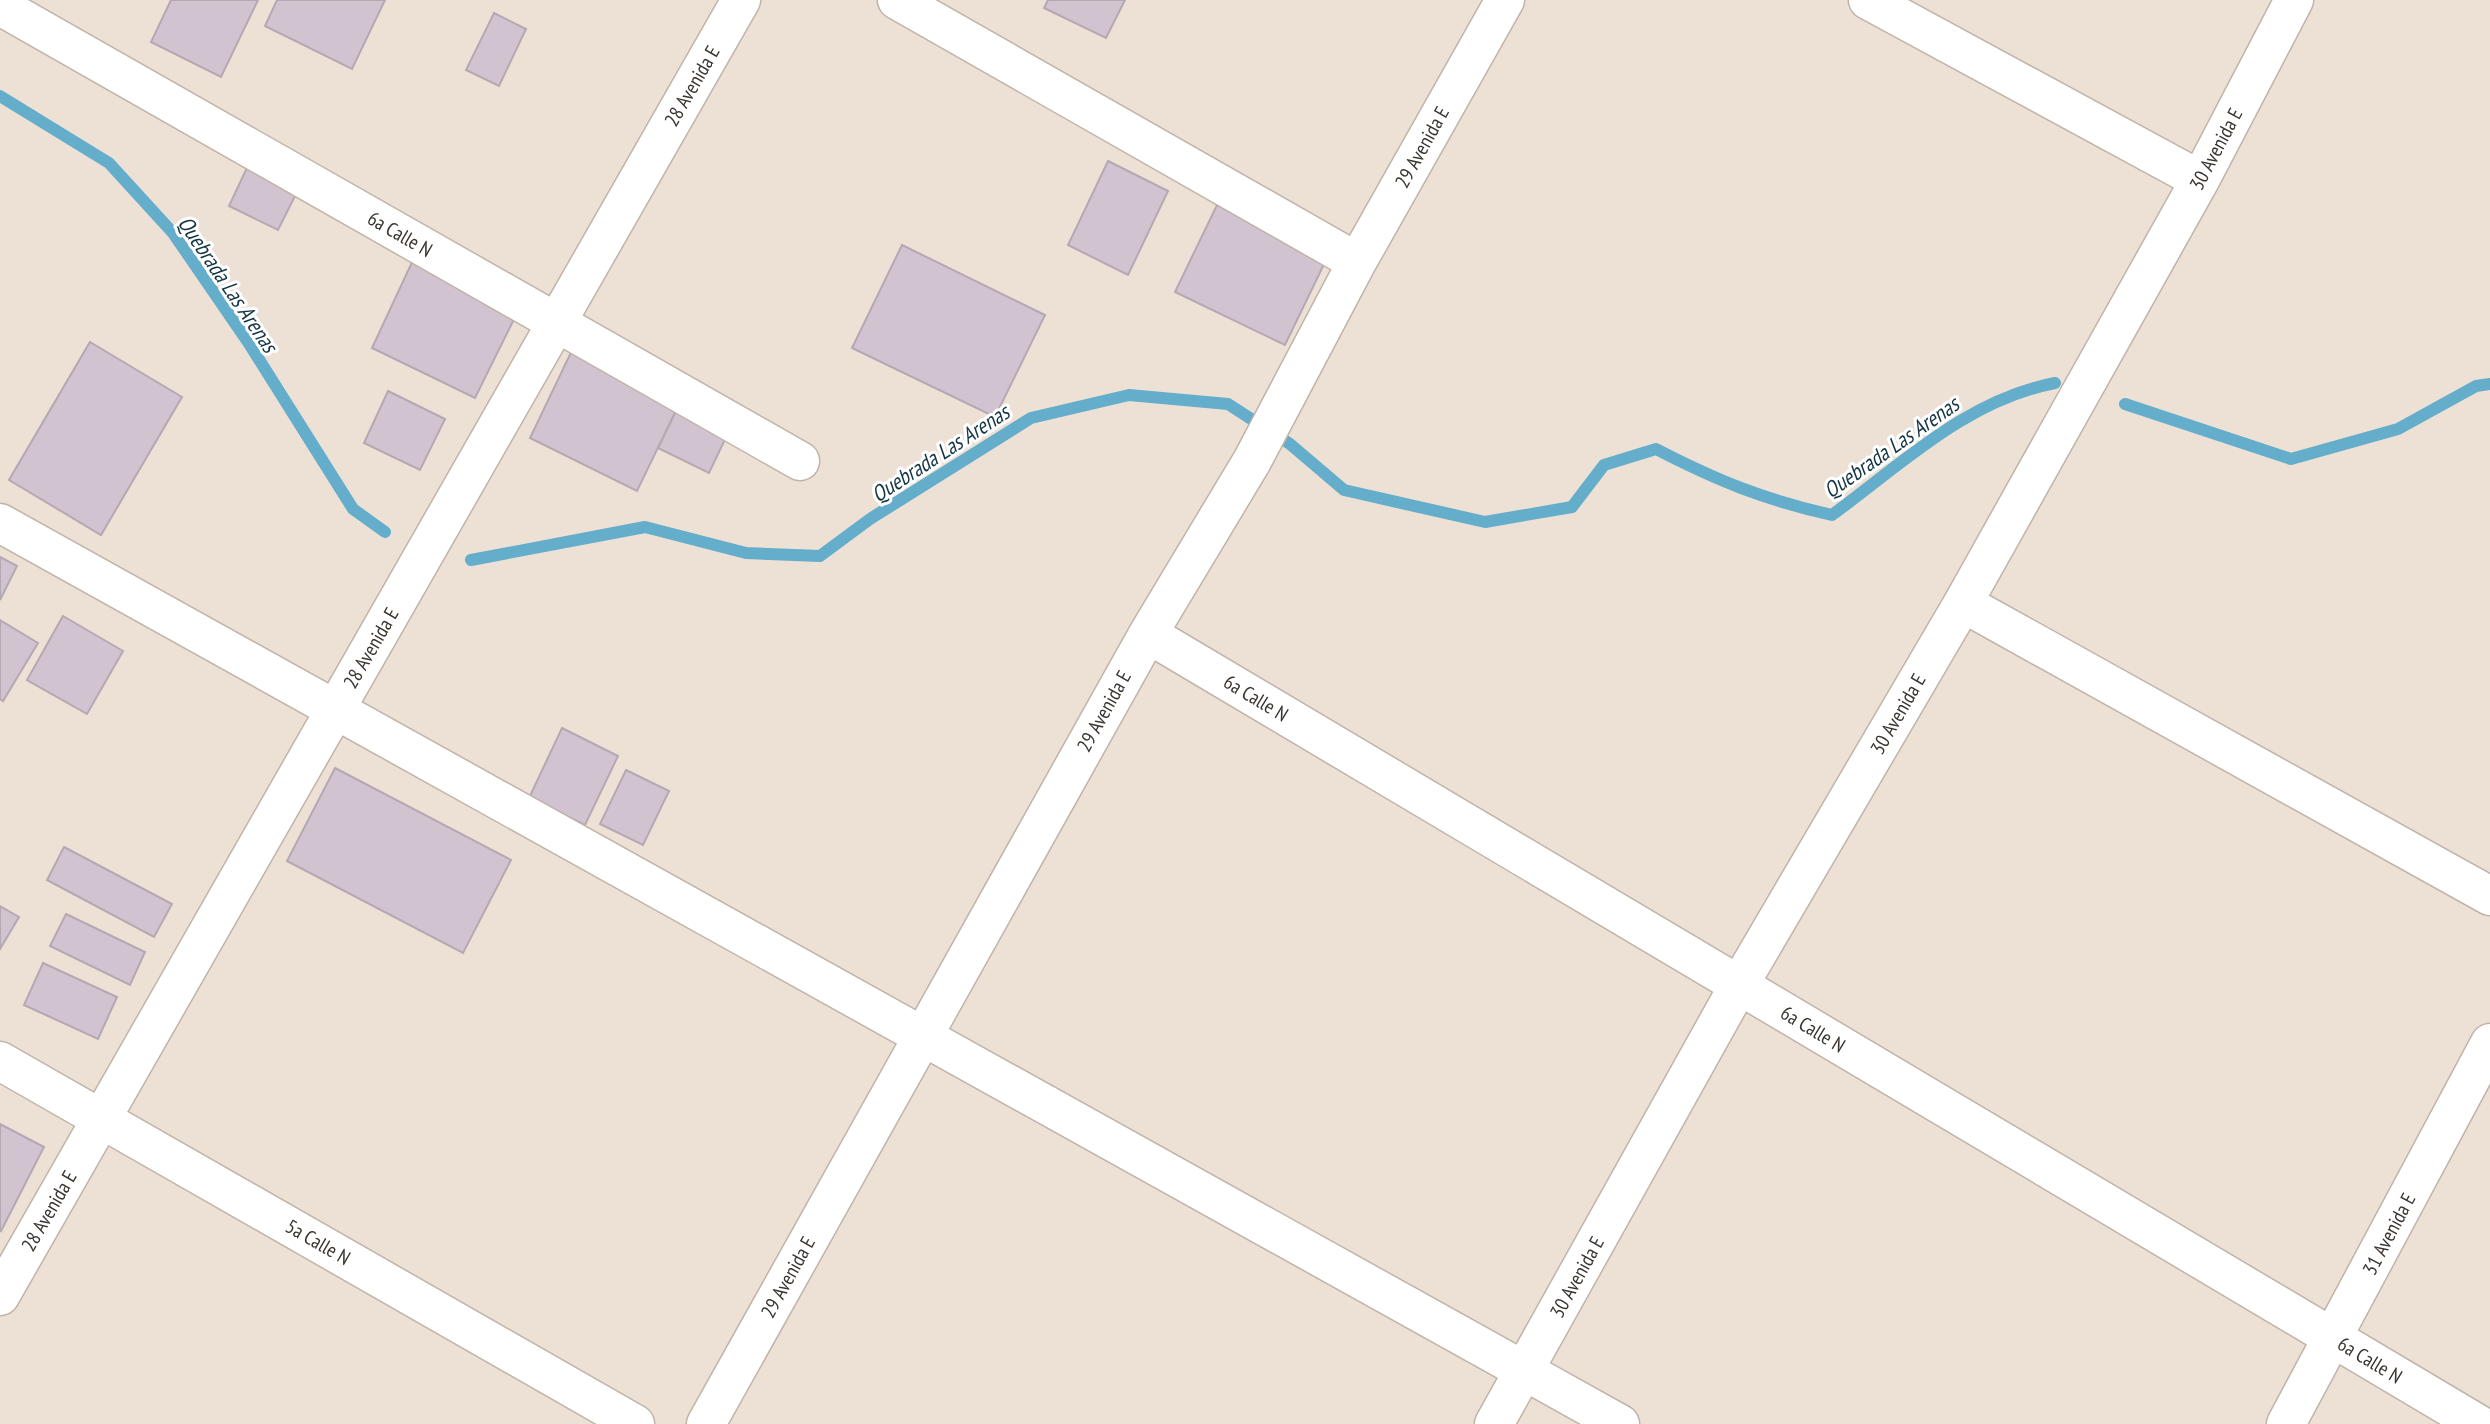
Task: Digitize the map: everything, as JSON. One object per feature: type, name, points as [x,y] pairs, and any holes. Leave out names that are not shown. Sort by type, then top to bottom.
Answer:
[{"type":"street","name":"28 Avenida E","points":[[0,1296],[741,0]]},
{"type":"street","points":[[897,0],[1357,262]]},
{"type":"street","name":"29 Avenida E","points":[[706,1424],[1148,634],[1252,461],[1357,262],[1505,0]]},
{"type":"street","points":[[1868,0],[2200,180]]},
{"type":"street","name":"30 Avenida E","points":[[1494,1424],[1739,985],[1963,603],[2200,180],[2294,0]]},
{"type":"street","name":"6a Calle N","points":[[0,6],[800,461]]},
{"type":"street","points":[[0,523],[1620,1424]]},
{"type":"street","points":[[1963,603],[2490,896]]},
{"type":"street","name":"6a Calle N","points":[[1148,634],[2478,1424]]},
{"type":"street","name":"31 Avenida E","points":[[2286,1424],[2490,1043]]},
{"type":"street","name":"5a Calle N","points":[[0,1061],[635,1424]]},
{"type":"building","points":[[171,0],[258,0],[221,77],[151,42]]},
{"type":"building","points":[[277,0],[385,0],[352,69],[265,26]]},
{"type":"building","points":[[1048,0],[1125,0],[1106,38],[1044,8]]},
{"type":"building","points":[[494,13],[526,29],[499,86],[466,70]]},
{"type":"building","points":[[252,157],[302,182],[278,230],[229,206]]},
{"type":"building","points":[[1108,161],[1168,191],[1128,275],[1068,245]]},
{"type":"building","points":[[1217,205],[1327,258],[1285,345],[1175,292]]},
{"type":"building","points":[[902,245],[1045,315],[995,417],[852,348]]},
{"type":"building","points":[[413,260],[518,311],[475,398],[372,348]]},
{"type":"building","points":[[90,342],[182,397],[101,535],[9,480]]},
{"type":"building","points":[[575,344],[683,396],[637,491],[530,438]]},
{"type":"building","points":[[388,391],[445,419],[420,470],[364,443]]},
{"type":"building","points":[[678,407],[729,431],[709,473],[658,448]]},
{"type":"building","points":[[0,557],[17,566],[0,600]]},
{"type":"building","points":[[63,616],[123,651],[87,714],[27,680]]},
{"type":"building","points":[[0,620],[38,643],[3,701],[0,699]]},
{"type":"building","points":[[562,728],[618,756],[585,825],[529,798]]},
{"type":"building","points":[[335,768],[511,860],[463,953],[287,861]]},
{"type":"building","points":[[626,770],[669,791],[643,845],[600,824]]},
{"type":"building","points":[[64,847],[172,904],[154,937],[47,880]]},
{"type":"building","points":[[0,906],[19,917],[0,949]]},
{"type":"building","points":[[66,914],[145,952],[130,985],[50,946]]},
{"type":"building","points":[[43,963],[117,997],[98,1039],[24,1005]]},
{"type":"building","points":[[0,1124],[44,1147],[1,1231],[0,1230]]},
{"type":"waterway","name":"Quebrada Las Arenas","points":[[0,96],[109,163],[173,233],[248,342],[353,509],[385,532]]},
{"type":"waterway","name":"Quebrada Las Arenas","points":[[471,560],[645,527],[746,553],[820,556],[870,519],[1031,418],[1129,395],[1228,404],[1290,444],[1344,490],[1485,522],[1572,507],[1604,465],[1656,449],[1742,488],[1832,515],[1964,419],[2023,391],[2055,383]]},
{"type":"waterway","name":"Quebrada Las Arenas","points":[[2125,404],[2291,459],[2398,429],[2476,386],[2490,384]]}]
